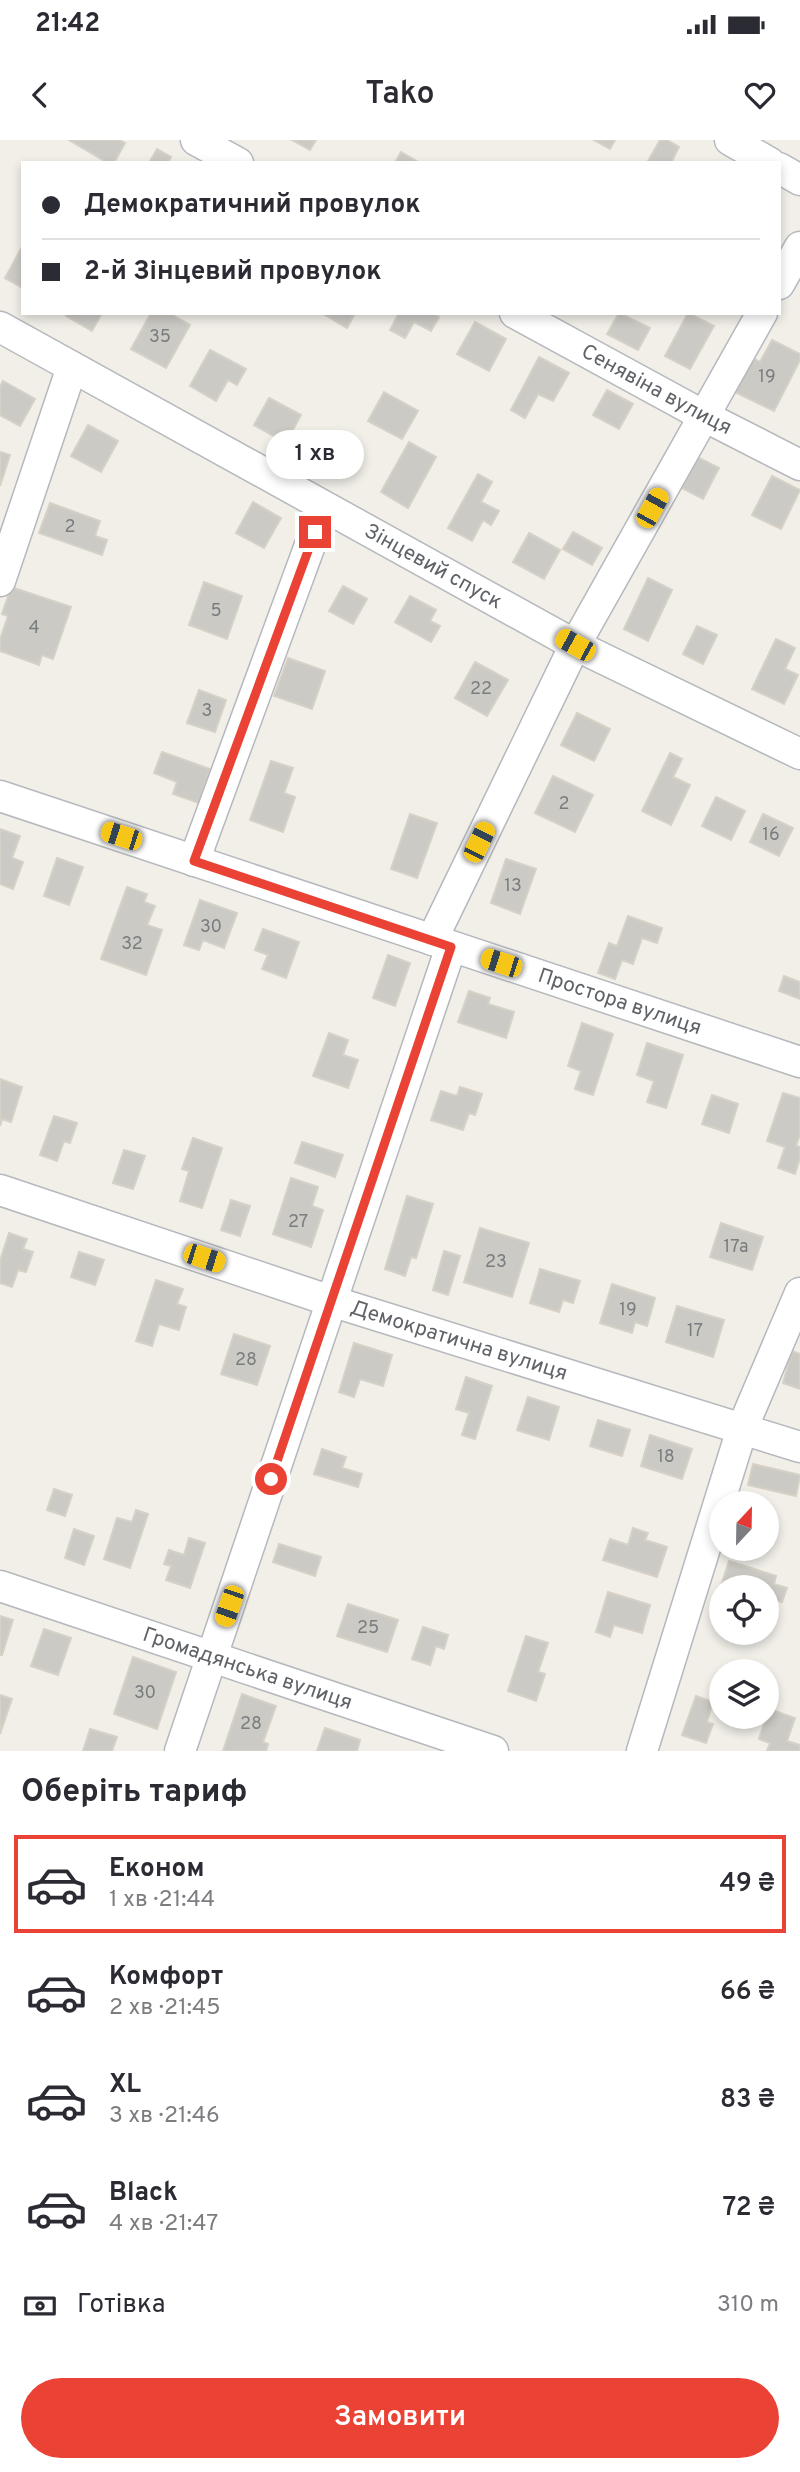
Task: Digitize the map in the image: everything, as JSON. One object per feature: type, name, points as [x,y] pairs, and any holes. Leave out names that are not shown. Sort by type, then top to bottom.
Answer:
[{"type":"street","points":[[196,140],[234,161]]},
{"type":"street","points":[[730,140],[767,161]]},
{"type":"street","points":[[781,169],[800,180]]},
{"type":"street","points":[[781,280],[800,247]]},
{"type":"street","name":"Сенявіна вулиця","points":[[518,315],[800,465]]},
{"type":"street","points":[[180,1751],[331,1300],[441,943],[575,645],[761,315]]},
{"type":"street","name":"Зінцевий спуск","points":[[0,327],[575,645],[800,754]]},
{"type":"street","points":[[0,581],[72,367]]},
{"type":"street","points":[[194,861],[324,507]]},
{"type":"street","name":"Простора вулиця","points":[[0,796],[800,1062]]},
{"type":"street","name":"Демократична вулиця","points":[[0,1190],[331,1300],[800,1447]]},
{"type":"street","points":[[642,1751],[741,1429],[800,1293]]},
{"type":"street","name":"Громадянська вулиця","points":[[0,1586],[493,1751]]},
{"type":"building","points":[[69,140],[119,140],[125,143],[115,161],[105,161]]},
{"type":"building","points":[[292,140],[316,140],[310,150]]},
{"type":"building","points":[[594,140],[615,140],[610,149]]},
{"type":"building","points":[[660,140],[667,140],[679,147],[672,161],[648,161]]},
{"type":"building","points":[[157,149],[171,157],[169,161],[150,161]]},
{"type":"building","points":[[401,152],[417,161],[396,161]]},
{"type":"building","points":[[21,249],[21,287],[5,278]]},
{"type":"building","points":[[67,315],[101,315],[92,331]]},
{"type":"building","points":[[150,315],[172,315],[190,325],[166,368],[131,349]]},
{"type":"building","points":[[325,315],[354,315],[347,328]]},
{"type":"building","points":[[398,315],[439,317],[431,331],[414,322],[405,338],[390,330]]},
{"type":"building","points":[[618,315],[650,328],[638,350],[607,334]]},
{"type":"building","points":[[687,315],[714,326],[690,369],[665,356]]},
{"type":"building","points":[[475,322],[506,339],[489,371],[457,354]]},
{"type":"building","points":[[772,340],[800,354],[800,360],[774,411],[735,392],[753,358],[760,362]]},
{"type":"building","points":[[210,350],[246,369],[237,385],[228,380],[216,401],[190,386]]},
{"type":"building","points":[[539,357],[569,373],[553,401],[538,394],[525,418],[511,410]]},
{"type":"building","points":[[3,381],[35,399],[20,426],[0,415],[0,387]]},
{"type":"building","points":[[607,390],[633,404],[619,429],[593,415]]},
{"type":"building","points":[[384,392],[418,411],[402,439],[368,421]]},
{"type":"building","points":[[269,398],[301,415],[286,443],[254,425]]},
{"type":"building","points":[[88,425],[118,441],[101,472],[71,456]]},
{"type":"building","points":[[409,442],[436,457],[408,508],[381,492]]},
{"type":"building","points":[[0,452],[10,455],[0,486]]},
{"type":"building","points":[[697,457],[719,468],[703,499],[682,488]]},
{"type":"building","points":[[478,474],[492,482],[481,502],[499,511],[491,525],[483,520],[472,541],[448,528]]},
{"type":"building","points":[[772,476],[800,490],[781,529],[752,515]]},
{"type":"building","points":[[253,502],[281,518],[264,548],[236,533]]},
{"type":"building","points":[[50,503],[100,521],[95,536],[107,540],[102,555],[39,533]]},
{"type":"building","points":[[573,532],[602,548],[592,565],[563,549]]},
{"type":"building","points":[[529,533],[560,550],[544,579],[513,562]]},
{"type":"building","points":[[648,578],[672,590],[648,641],[624,629]]},
{"type":"building","points":[[204,582],[242,596],[227,639],[189,625]]},
{"type":"building","points":[[343,586],[367,599],[353,624],[329,611]]},
{"type":"building","points":[[11,587],[71,607],[53,659],[42,655],[39,665],[0,651],[0,640],[8,616],[2,614]]},
{"type":"building","points":[[410,596],[436,610],[430,621],[440,626],[431,642],[395,622]]},
{"type":"building","points":[[697,626],[717,635],[703,664],[683,654]]},
{"type":"building","points":[[776,639],[795,648],[785,669],[798,675],[784,704],[752,689]]},
{"type":"building","points":[[288,658],[325,671],[312,709],[274,696]]},
{"type":"building","points":[[475,662],[508,680],[487,716],[455,698]]},
{"type":"building","points":[[199,690],[226,700],[215,732],[187,723]]},
{"type":"building","points":[[577,713],[610,729],[594,761],[561,745]]},
{"type":"building","points":[[162,752],[210,769],[199,803],[173,794],[177,782],[154,773]]},
{"type":"building","points":[[670,753],[682,759],[673,777],[690,785],[671,825],[642,811]]},
{"type":"building","points":[[271,761],[293,768],[284,793],[295,797],[283,832],[250,820]]},
{"type":"building","points":[[553,776],[593,795],[575,832],[535,813]]},
{"type":"building","points":[[716,797],[745,811],[731,840],[702,826]]},
{"type":"building","points":[[410,814],[437,823],[417,878],[391,869]]},
{"type":"building","points":[[763,814],[793,828],[779,856],[750,842]]},
{"type":"building","points":[[0,829],[20,836],[12,858],[23,862],[13,889],[0,884]]},
{"type":"building","points":[[57,858],[83,867],[69,905],[44,896]]},
{"type":"building","points":[[506,859],[536,869],[520,914],[491,903]]},
{"type":"building","points":[[127,887],[147,894],[144,902],[155,906],[147,925],[162,930],[146,975],[101,959]]},
{"type":"building","points":[[200,900],[237,913],[224,948],[203,940],[199,950],[184,945]]},
{"type":"building","points":[[628,916],[662,928],[657,943],[642,938],[633,964],[622,960],[615,979],[598,973],[609,943],[617,946]]},
{"type":"building","points":[[263,929],[299,942],[286,978],[262,969],[268,955],[255,950]]},
{"type":"building","points":[[388,955],[410,963],[395,1006],[373,998]]},
{"type":"building","points":[[784,976],[800,982],[800,999],[779,991]]},
{"type":"building","points":[[469,991],[490,998],[488,1004],[514,1012],[506,1038],[458,1022]]},
{"type":"building","points":[[582,1023],[613,1034],[593,1095],[575,1089],[581,1071],[568,1066]]},
{"type":"building","points":[[329,1033],[348,1040],[343,1055],[358,1060],[348,1088],[313,1076]]},
{"type":"building","points":[[647,1043],[683,1055],[666,1108],[647,1102],[654,1081],[637,1075]]},
{"type":"building","points":[[0,1079],[22,1087],[11,1122],[2,1119],[0,1126]]},
{"type":"building","points":[[460,1087],[482,1094],[475,1115],[469,1113],[463,1130],[431,1120],[441,1091],[457,1096]]},
{"type":"building","points":[[783,1093],[800,1098],[800,1134],[796,1146],[800,1147],[800,1158],[795,1174],[778,1168],[785,1147],[767,1141]]},
{"type":"building","points":[[712,1095],[738,1104],[729,1133],[702,1124]]},
{"type":"building","points":[[54,1116],[77,1123],[70,1143],[64,1141],[57,1161],[40,1155]]},
{"type":"building","points":[[193,1138],[222,1148],[202,1208],[180,1201],[189,1171],[182,1169]]},
{"type":"building","points":[[302,1142],[343,1155],[335,1177],[295,1163]]},
{"type":"building","points":[[124,1150],[145,1156],[133,1189],[113,1183]]},
{"type":"building","points":[[291,1178],[318,1187],[312,1206],[323,1210],[311,1247],[273,1234]]},
{"type":"building","points":[[407,1196],[433,1204],[416,1258],[411,1257],[405,1276],[385,1269]]},
{"type":"building","points":[[231,1200],[250,1206],[240,1236],[221,1230]]},
{"type":"building","points":[[721,1223],[763,1237],[752,1270],[710,1257]]},
{"type":"building","points":[[480,1228],[529,1243],[512,1297],[464,1282]]},
{"type":"building","points":[[9,1233],[27,1239],[23,1249],[33,1252],[26,1272],[18,1270],[12,1287],[0,1283],[0,1261]]},
{"type":"building","points":[[444,1251],[460,1256],[448,1295],[433,1290]]},
{"type":"building","points":[[79,1252],[104,1260],[95,1285],[71,1277]]},
{"type":"building","points":[[540,1269],[580,1281],[573,1303],[563,1300],[559,1312],[530,1303]]},
{"type":"building","points":[[156,1280],[183,1289],[177,1304],[186,1307],[179,1330],[159,1324],[152,1346],[136,1341]]},
{"type":"building","points":[[612,1284],[655,1298],[647,1326],[635,1322],[632,1333],[600,1323]]},
{"type":"building","points":[[677,1306],[724,1320],[713,1357],[666,1342]]},
{"type":"building","points":[[234,1334],[270,1346],[257,1385],[221,1374]]},
{"type":"building","points":[[354,1343],[392,1355],[383,1386],[360,1379],[354,1397],[339,1392]]},
{"type":"building","points":[[792,1351],[800,1354],[800,1389],[783,1383]]},
{"type":"building","points":[[466,1377],[492,1386],[475,1439],[462,1435],[469,1413],[456,1409]]},
{"type":"building","points":[[528,1397],[559,1407],[549,1440],[517,1430]]},
{"type":"building","points":[[598,1420],[630,1430],[622,1456],[590,1446]]},
{"type":"building","points":[[650,1435],[692,1449],[682,1479],[641,1466]]},
{"type":"building","points":[[322,1449],[346,1457],[342,1468],[362,1474],[358,1487],[314,1474]]},
{"type":"building","points":[[753,1464],[800,1475],[796,1496],[748,1485]]},
{"type":"building","points":[[54,1489],[72,1495],[65,1516],[47,1510]]},
{"type":"building","points":[[136,1510],[148,1514],[130,1568],[104,1559],[117,1518],[132,1522]]},
{"type":"building","points":[[633,1528],[648,1533],[645,1540],[667,1547],[657,1577],[603,1560],[610,1539],[628,1545]]},
{"type":"building","points":[[74,1529],[94,1536],[84,1565],[65,1558]]},
{"type":"building","points":[[189,1538],[205,1543],[190,1588],[166,1580],[171,1566],[164,1564],[169,1550],[184,1555]]},
{"type":"building","points":[[279,1544],[321,1557],[315,1576],[273,1562]]},
{"type":"building","points":[[729,1561],[773,1575],[724,1575]]},
{"type":"building","points":[[779,1586],[787,1588],[782,1602],[779,1601]]},
{"type":"building","points":[[608,1592],[650,1605],[642,1633],[614,1625],[610,1637],[596,1632]]},
{"type":"building","points":[[348,1604],[398,1620],[387,1652],[337,1636]]},
{"type":"building","points":[[0,1616],[13,1620],[2,1655],[0,1655]]},
{"type":"building","points":[[423,1627],[448,1635],[444,1649],[436,1646],[430,1665],[412,1659]]},
{"type":"building","points":[[44,1629],[71,1638],[58,1675],[31,1666]]},
{"type":"building","points":[[526,1636],[548,1643],[538,1672],[545,1674],[536,1701],[508,1691]]},
{"type":"building","points":[[133,1657],[176,1672],[157,1729],[114,1714]]},
{"type":"building","points":[[242,1694],[276,1706],[263,1742],[268,1744],[266,1751],[223,1751]]},
{"type":"building","points":[[0,1695],[12,1699],[0,1734]]},
{"type":"building","points":[[696,1696],[709,1701],[707,1722],[711,1729],[706,1743],[682,1735]]},
{"type":"building","points":[[779,1712],[795,1718],[787,1741],[800,1745],[800,1751],[767,1751],[770,1743],[759,1739],[762,1729],[779,1729]]},
{"type":"building","points":[[325,1728],[360,1740],[357,1751],[317,1751]]},
{"type":"building","points":[[90,1729],[117,1737],[112,1751],[83,1751]]},
{"type":"route","points":[[271,1479],[451,947],[194,861],[315,532]]}]
